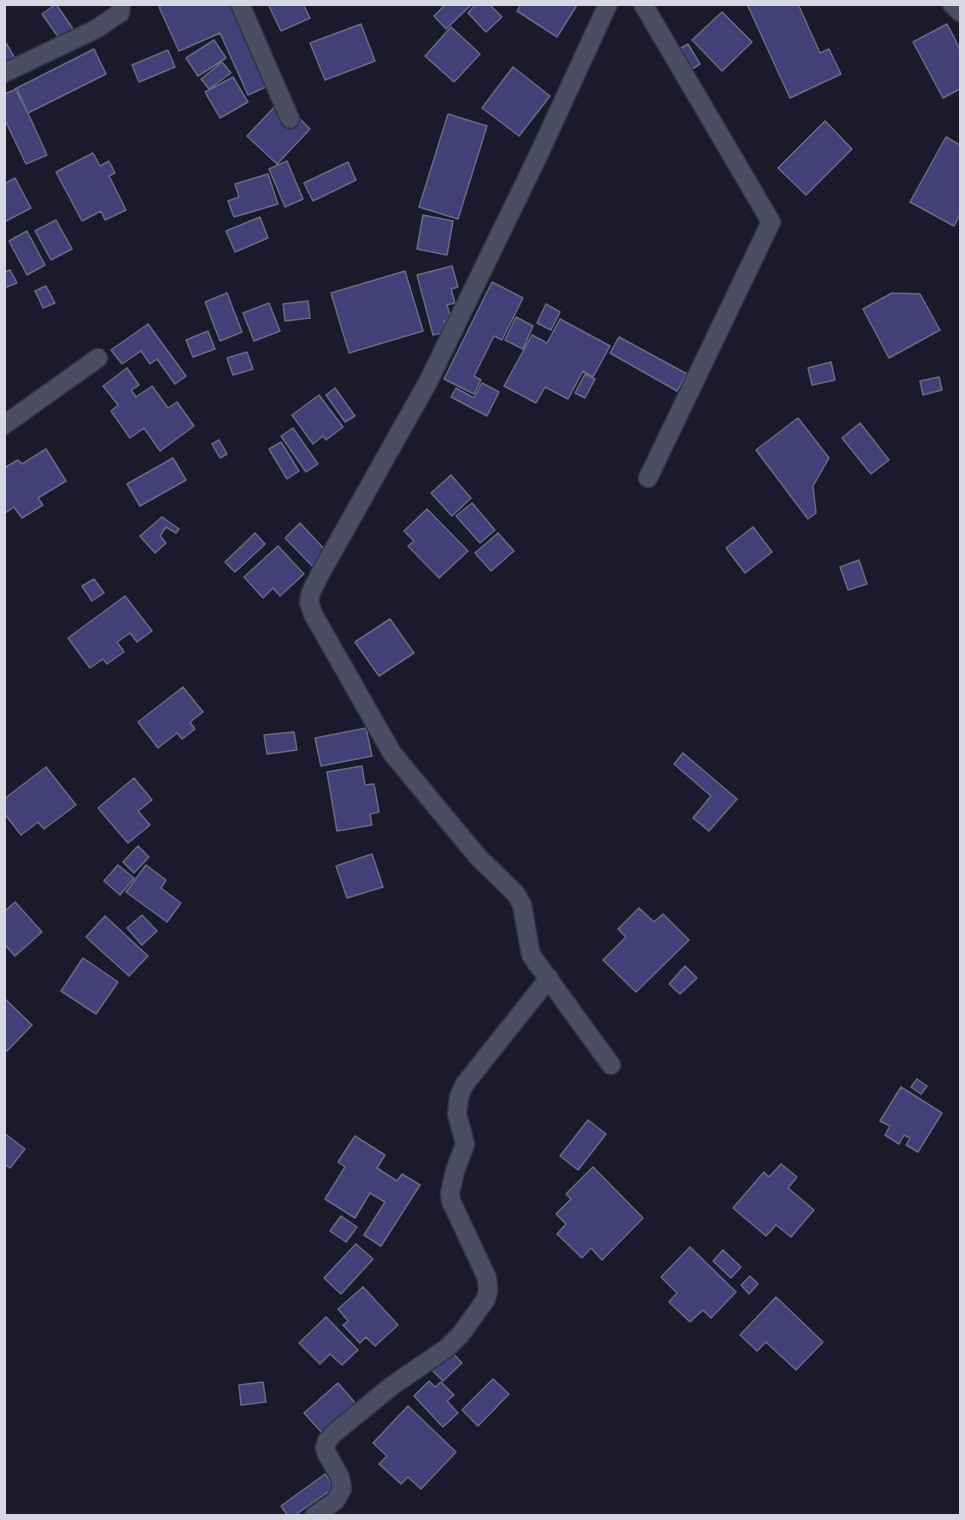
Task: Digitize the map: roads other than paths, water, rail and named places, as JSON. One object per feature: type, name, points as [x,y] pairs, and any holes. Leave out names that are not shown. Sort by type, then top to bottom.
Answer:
[{"type":"street","points":[[4,73],[96,29],[120,12],[121,4]]},
{"type":"street","points":[[240,4],[290,119]]},
{"type":"street","points":[[608,4],[538,156],[428,382],[320,574],[309,602],[313,614],[392,753],[478,857],[516,894],[522,905],[531,955],[611,1065]]},
{"type":"street","points":[[643,4],[771,222],[648,478]]},
{"type":"street","points":[[952,4],[960,12]]},
{"type":"street","points":[[4,425],[98,358]]},
{"type":"street","points":[[314,1515],[335,1501],[342,1490],[340,1477],[325,1448],[327,1441],[393,1385],[447,1348],[461,1334],[486,1299],[487,1278],[451,1201],[450,1192],[455,1171],[465,1144],[457,1114],[459,1097],[464,1085],[549,978]]}]
